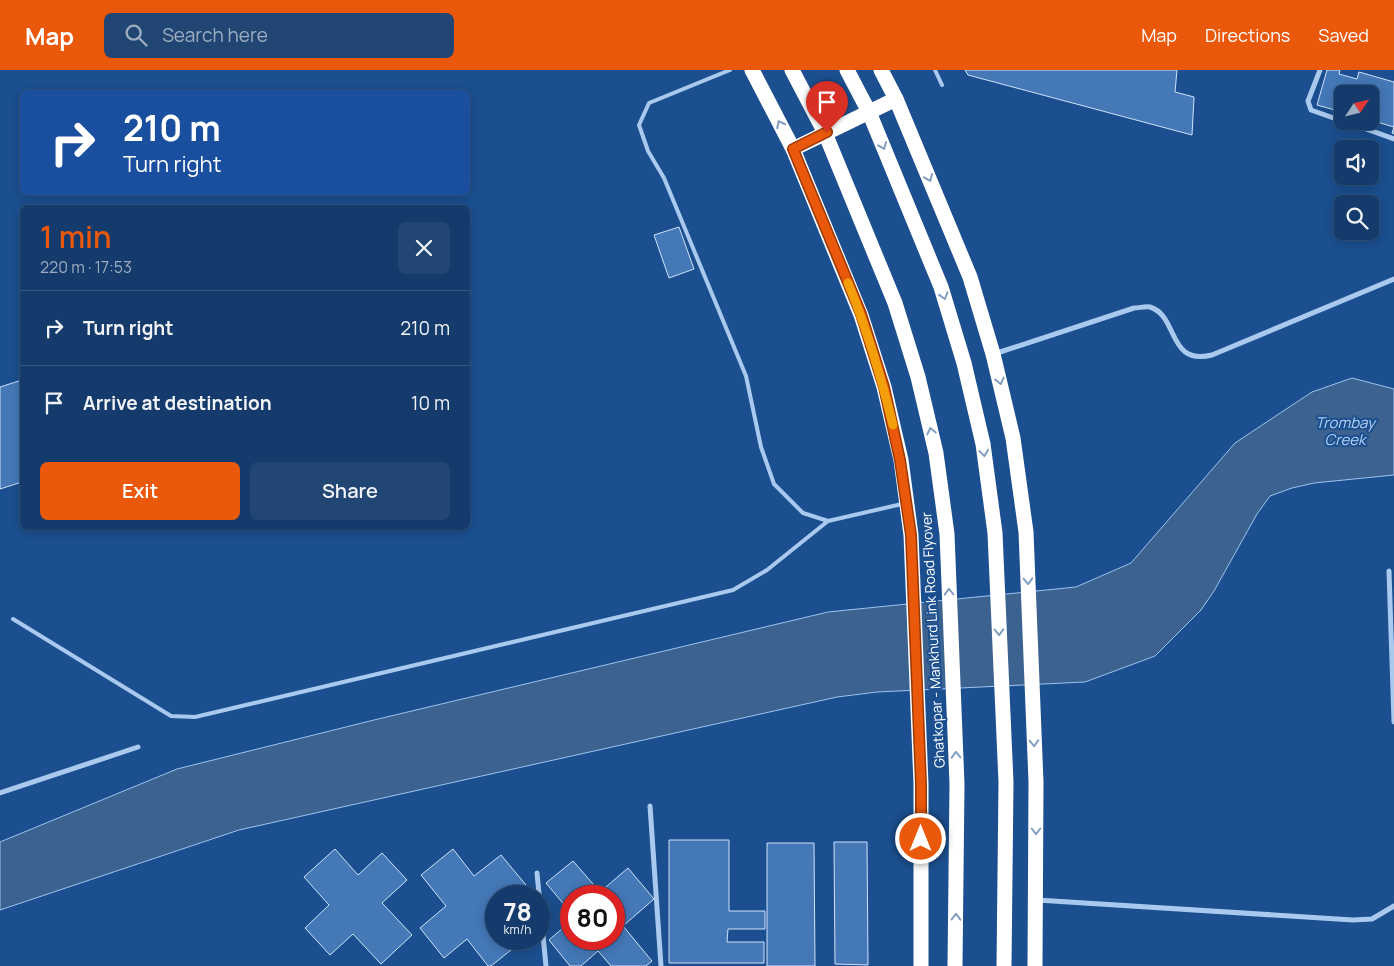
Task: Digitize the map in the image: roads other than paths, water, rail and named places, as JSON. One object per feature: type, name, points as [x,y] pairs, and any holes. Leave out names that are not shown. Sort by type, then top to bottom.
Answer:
[{"type":"highway","points":[[752,70],[793,149],[861,314],[884,387],[900,460],[911,535],[921,784],[921,966]]},
{"type":"highway","name":"Ghatkopar - Mankhurd Link Road Flyover","points":[[792,70],[825,134],[895,303],[918,377],[936,453],[947,534],[957,774],[955,966]]},
{"type":"highway","points":[[847,70],[868,112],[940,287],[964,363],[983,444],[995,533],[1005,762],[1004,966]]},
{"type":"highway","points":[[881,70],[896,99],[970,277],[993,354],[1013,438],[1026,532],[1036,782],[1035,966]]},
{"type":"highway","points":[[793,149],[896,99]]},
{"type":"street","points":[[1320,70],[1308,101],[1311,110],[1334,118]]},
{"type":"street","points":[[1368,130],[1394,139]]},
{"type":"street","points":[[993,354],[1134,308],[1148,306],[1160,312],[1177,342],[1188,355],[1201,358],[1394,279]]},
{"type":"street","points":[[1389,571],[1394,722]]},
{"type":"street","points":[[0,793],[138,748]]},
{"type":"street","points":[[650,806],[661,966]]},
{"type":"street","points":[[538,873],[546,966]]},
{"type":"street","points":[[1035,900],[1353,920],[1372,919],[1394,906]]},
{"type":"lane","points":[[730,70],[648,103],[639,125],[648,151],[664,178],[746,376],[761,447],[774,484],[803,513],[828,521]]},
{"type":"lane","points":[[935,70],[942,85]]},
{"type":"lane","points":[[13,619],[172,716],[195,717],[733,590],[767,570],[828,521],[907,504]]},
{"type":"water","name":"Trombay Creek","points":[[1352,378],[1394,389],[1394,475],[1314,483],[1270,496],[1257,514],[1214,591],[1201,610],[1155,656],[1085,682],[877,692],[837,697],[239,830],[0,910],[0,842],[177,769],[828,612],[1076,587],[1131,563],[1235,443],[1312,392]]}]
